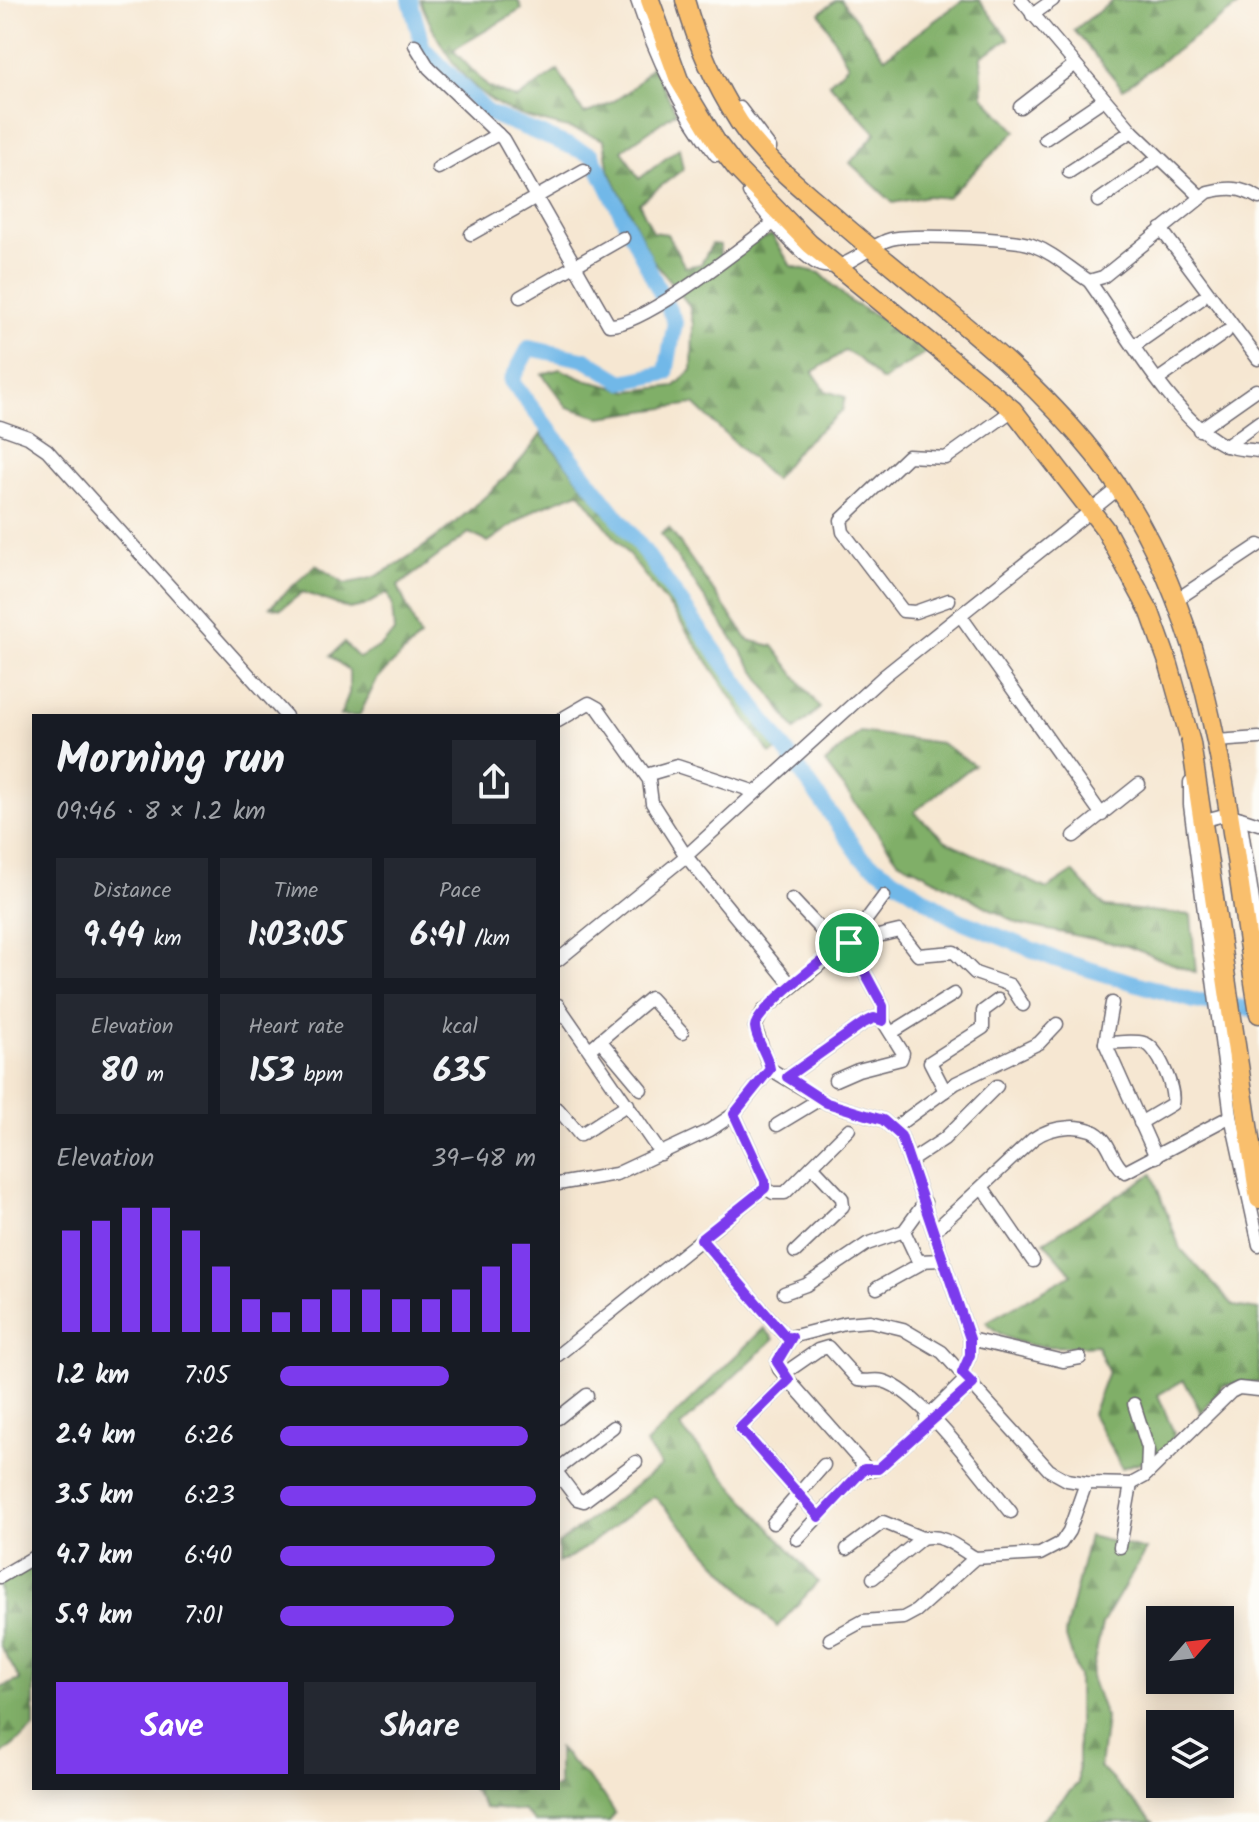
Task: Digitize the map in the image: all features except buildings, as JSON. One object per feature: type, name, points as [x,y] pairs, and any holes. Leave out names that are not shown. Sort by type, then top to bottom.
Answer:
[{"type":"highway","points":[[650,0],[679,80],[737,169],[778,220],[1013,410],[1091,508],[1150,612],[1191,743],[1198,822],[1228,1033],[1259,1199]]},
{"type":"highway","points":[[685,0],[702,54],[741,124],[782,171],[1042,393],[1095,455],[1118,489],[1176,600],[1194,651],[1234,816],[1259,1014]]},
{"type":"highway","points":[[954,360],[975,333]]},
{"type":"street","points":[[415,45],[429,68],[498,134],[609,325],[623,323],[692,284],[778,220],[687,116],[669,83],[637,0]]},
{"type":"street","points":[[692,0],[716,69],[744,114],[793,173],[875,248]]},
{"type":"street","points":[[1021,0],[1132,131],[1201,197]]},
{"type":"street","points":[[1032,15],[1053,0]]},
{"type":"street","points":[[1020,107],[1074,65]]},
{"type":"street","points":[[1045,139],[1104,99]]},
{"type":"street","points":[[1069,172],[1132,131]]},
{"type":"street","points":[[438,168],[498,134]]},
{"type":"street","points":[[1098,201],[1159,158]]},
{"type":"street","points":[[471,234],[584,170]]},
{"type":"street","points":[[1089,281],[1103,277],[1201,197],[1227,187],[1243,188],[1259,198]]},
{"type":"street","points":[[1161,229],[1258,359]]},
{"type":"street","points":[[520,297],[623,238]]},
{"type":"street","points":[[837,266],[888,240],[911,238],[1030,244],[1058,258],[1089,281],[1199,430],[1226,446],[1259,451]]},
{"type":"street","points":[[1135,345],[1201,299]]},
{"type":"street","points":[[1159,379],[1226,332]]},
{"type":"street","points":[[1199,430],[1256,390]]},
{"type":"street","points":[[949,600],[915,612],[903,611],[843,532],[841,520],[908,456],[946,458],[1013,410]]},
{"type":"street","points":[[1226,446],[1259,422]]},
{"type":"street","points":[[0,427],[28,437],[47,450],[284,714]]},
{"type":"street","points":[[560,958],[686,856],[825,728],[1118,489]]},
{"type":"street","points":[[1176,600],[1259,545]]},
{"type":"street","points":[[960,615],[1102,815]]},
{"type":"street","points":[[560,720],[589,703],[595,705],[646,775],[652,803],[686,856],[792,986]]},
{"type":"street","points":[[1216,741],[1259,738]]},
{"type":"street","points":[[646,775],[677,766],[756,792]]},
{"type":"street","points":[[1074,836],[1139,784]]},
{"type":"street","points":[[1234,816],[1259,939]]},
{"type":"street","points":[[1198,822],[1234,816],[1259,824]]},
{"type":"street","points":[[797,1539],[864,1469],[878,1469],[967,1378],[970,1339],[912,1160],[894,1128],[883,1120],[840,1109],[770,1069],[755,1027],[763,1011],[844,945],[884,896]]},
{"type":"street","points":[[792,899],[844,945],[883,1006],[883,1021],[903,1053],[901,1059],[835,1080]]},
{"type":"street","points":[[844,945],[899,931],[918,955],[954,952],[975,973],[1010,985],[1023,1005]]},
{"type":"street","points":[[891,1033],[954,994]]},
{"type":"street","points":[[596,1044],[650,998],[682,1033]]},
{"type":"street","points":[[945,1091],[930,1062],[983,1028],[983,1011],[998,1000]]},
{"type":"street","points":[[1112,1003],[1105,1043],[1152,1159]]},
{"type":"street","points":[[560,1007],[641,1089]]},
{"type":"street","points":[[787,1077],[862,1024],[874,1018],[883,1021]]},
{"type":"street","points":[[894,1128],[945,1091],[1039,1043],[1057,1024]]},
{"type":"street","points":[[1228,1033],[1231,1116],[1259,1245]]},
{"type":"street","points":[[1105,1043],[1143,1043],[1152,1046],[1174,1089],[1172,1104],[1140,1123]]},
{"type":"street","points":[[596,1044],[628,1104],[661,1154]]},
{"type":"street","points":[[560,1184],[603,1179],[710,1130],[734,1114],[770,1069]]},
{"type":"street","points":[[912,1160],[944,1139],[997,1086]]},
{"type":"street","points":[[777,1125],[820,1099]]},
{"type":"street","points":[[560,1111],[580,1135],[628,1104]]},
{"type":"street","points":[[734,1114],[765,1181],[765,1188]]},
{"type":"street","points":[[934,1231],[1033,1139],[1051,1129],[1090,1129],[1104,1139],[1125,1172],[1231,1116]]},
{"type":"street","points":[[765,1188],[773,1193],[785,1193],[849,1129]]},
{"type":"street","points":[[795,1252],[843,1206],[842,1198],[812,1166]]},
{"type":"street","points":[[560,1350],[765,1188]]},
{"type":"street","points":[[983,1188],[1033,1261]]},
{"type":"street","points":[[784,1293],[806,1285],[867,1244],[904,1231],[925,1202]]},
{"type":"street","points":[[904,1231],[915,1258],[922,1263]]},
{"type":"street","points":[[701,1239],[787,1338],[845,1323],[887,1324],[923,1338],[967,1378],[1049,1470],[1067,1480],[1127,1484],[1147,1474],[1231,1392],[1247,1387],[1259,1390]]},
{"type":"street","points":[[877,1288],[922,1263],[943,1260]]},
{"type":"street","points":[[792,1337],[777,1362],[790,1374],[864,1469]]},
{"type":"street","points":[[970,1339],[1063,1361],[1080,1358]]},
{"type":"street","points":[[819,1517],[740,1428],[790,1374],[818,1350],[828,1347],[858,1380],[882,1380],[898,1388],[931,1417],[1011,1512]]},
{"type":"street","points":[[560,1416],[587,1395]]},
{"type":"street","points":[[1134,1404],[1148,1448],[1147,1474]]},
{"type":"street","points":[[560,1470],[613,1427]]},
{"type":"street","points":[[560,1475],[577,1499],[584,1501],[636,1462]]},
{"type":"street","points":[[773,1523],[824,1465]]},
{"type":"street","points":[[847,1549],[883,1522],[922,1538],[940,1537],[975,1558],[1040,1554],[1061,1543],[1069,1531],[1086,1483]]},
{"type":"street","points":[[1120,1547],[1127,1484]]},
{"type":"street","points":[[873,1578],[922,1538]]},
{"type":"street","points":[[2,1573],[32,1558]]},
{"type":"street","points":[[830,1639],[863,1621],[903,1618],[916,1611],[975,1558]]},
{"type":"green space","points":[[420,0],[518,0],[522,9],[453,50],[488,87],[517,99],[558,70],[584,114],[622,96],[638,83],[652,65],[676,112],[622,150],[639,179],[679,148],[683,169],[639,203],[653,232],[667,234],[685,267],[701,264],[712,244],[720,245],[720,257],[772,235],[791,266],[820,273],[852,303],[915,336],[928,351],[882,381],[859,359],[845,351],[813,372],[826,391],[845,397],[842,411],[800,447],[774,480],[694,404],[600,417],[567,407],[542,374],[560,369],[585,380],[629,391],[675,386],[692,370],[693,324],[689,305],[652,259],[608,168],[604,140],[520,115],[485,96],[446,52]]},
{"type":"green space","points":[[836,0],[841,0],[885,57],[963,0],[979,0],[1009,39],[981,57],[983,96],[1016,131],[947,198],[927,196],[893,203],[850,163],[876,133],[829,83],[848,65],[820,13]]},
{"type":"green space","points":[[1114,0],[1246,0],[1123,89],[1074,30]]},
{"type":"green space","points":[[541,434],[660,578],[777,750],[770,754],[675,614],[579,492],[536,509],[488,542],[469,533],[398,586],[420,637],[377,679],[360,714],[341,714],[349,693],[349,671],[330,656],[344,643],[359,658],[382,645],[394,632],[392,604],[387,593],[364,606],[349,609],[303,592],[281,609],[270,607],[316,565],[345,584],[376,576],[401,562],[468,512],[527,453]]},
{"type":"green space","points":[[669,528],[748,640],[773,646],[820,708],[795,730],[661,534]]},
{"type":"green space","points":[[860,732],[941,743],[974,765],[914,812],[946,841],[1047,889],[1073,872],[1105,907],[1191,915],[1196,973],[1127,946],[1019,924],[898,860],[825,763]]},
{"type":"green space","points":[[1152,1174],[1180,1248],[1234,1306],[1259,1310],[1259,1382],[1224,1385],[1201,1413],[1184,1380],[1158,1395],[1174,1433],[1169,1453],[1122,1468],[1092,1414],[1108,1371],[1097,1345],[1037,1346],[1010,1339],[986,1322],[1072,1274],[1044,1242]]},
{"type":"green space","points":[[764,1328],[774,1339],[680,1427],[818,1582],[777,1627],[654,1496],[578,1553],[560,1562],[560,1542],[661,1466],[646,1444]]},
{"type":"green space","points":[[1089,1536],[1146,1550],[1102,1624],[1091,1677],[1106,1719],[1100,1767],[1153,1822],[1040,1822],[1078,1783],[1078,1676],[1065,1634]]},
{"type":"green space","points":[[32,1564],[32,1730],[0,1756],[0,1688],[20,1680],[0,1645],[0,1583]]},
{"type":"green space","points":[[560,1750],[603,1794],[615,1813],[609,1822],[535,1822],[524,1811],[485,1808],[473,1790],[560,1790]]},
{"type":"waterway","points":[[410,0],[423,48],[488,113],[592,155],[675,322],[666,373],[623,382],[587,360],[529,348],[511,381],[645,552],[861,857],[954,918],[1055,959],[1195,1001],[1259,1010]]},
{"type":"route","points":[[849,943],[883,1006],[883,1021],[874,1018],[862,1024],[787,1077],[840,1109],[883,1120],[901,1136],[909,1150],[970,1339],[970,1355],[962,1373],[973,1384],[878,1469],[864,1469],[819,1517],[740,1428],[789,1380],[777,1362],[792,1337],[787,1338],[701,1239],[765,1188],[765,1181],[734,1114],[770,1069],[755,1027],[757,1020],[780,996],[838,948],[849,943]]}]
